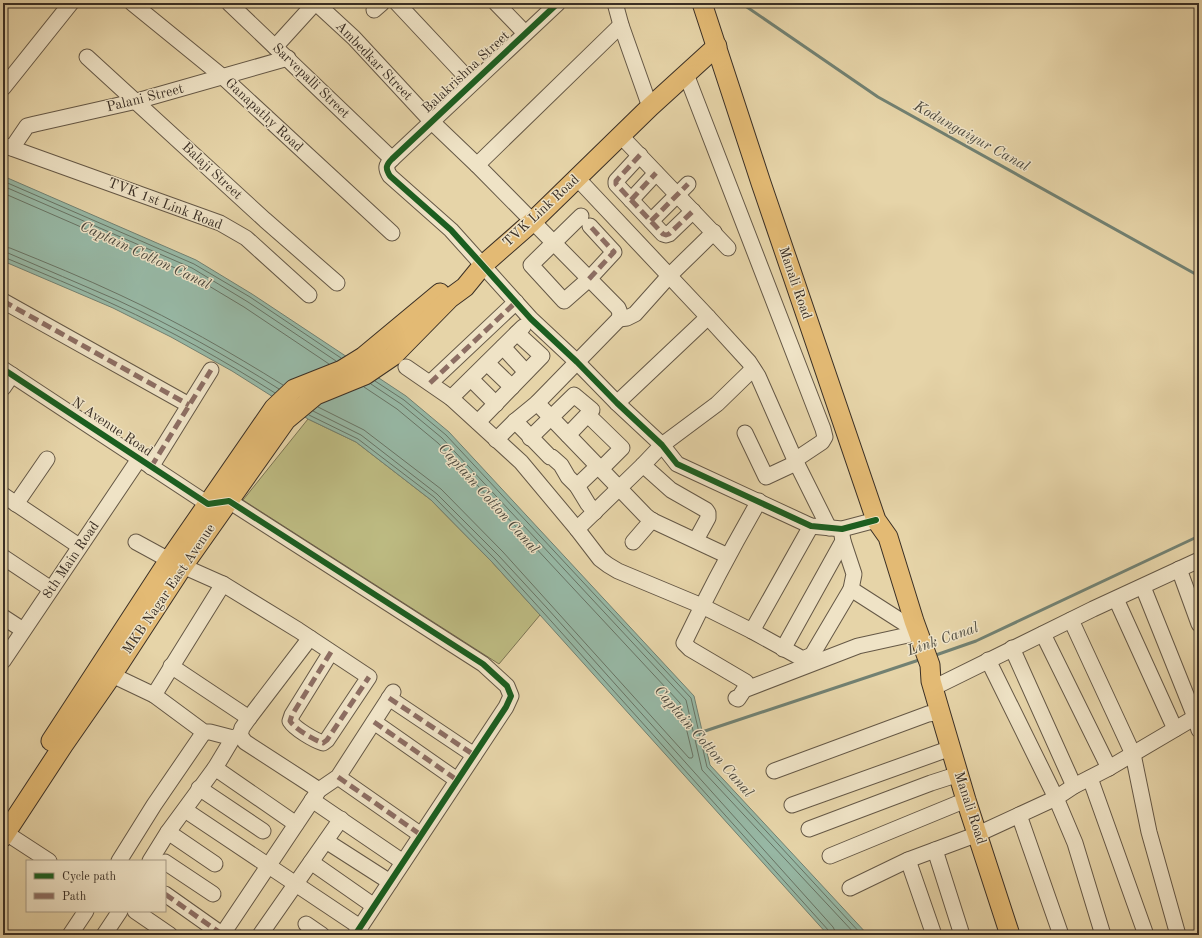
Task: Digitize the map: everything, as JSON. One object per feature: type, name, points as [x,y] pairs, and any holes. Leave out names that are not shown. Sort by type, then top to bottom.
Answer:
[{"type":"main road","name":"Manali Road","points":[[702,3],[761,183],[876,520],[888,537],[911,635],[928,676],[940,712],[966,800],[1010,935]]},
{"type":"main road","name":"TVK Link Road","points":[[359,369],[393,356],[450,298],[465,287],[483,265],[532,222],[650,107],[717,46]]},
{"type":"main road","name":"MKB Nagar East Avenue","points":[[4,835],[112,675],[176,563],[229,501],[286,420],[316,395],[359,369]]},
{"type":"main road","points":[[3,814],[176,563],[208,504],[274,408],[294,388],[342,370],[359,369]]},
{"type":"street","points":[[3,88],[71,3]]},
{"type":"street","name":"Ganapathy Road","points":[[132,3],[223,77],[392,233]]},
{"type":"street","name":"Sarvepalli Street","points":[[229,3],[392,159]]},
{"type":"street","points":[[275,47],[316,3]]},
{"type":"street","name":"Ambedkar Street","points":[[316,3],[354,38],[431,121],[477,164],[532,222],[618,308],[620,313],[619,319]]},
{"type":"street","points":[[397,3],[472,83]]},
{"type":"street","points":[[496,3],[525,34]]},
{"type":"street","name":"Balakrishna Street","points":[[392,159],[558,3]]},
{"type":"street","points":[[615,3],[621,25],[650,107]]},
{"type":"street","points":[[477,164],[621,25]]},
{"type":"street","name":"Balaji Street","points":[[87,57],[137,101],[265,220],[337,283]]},
{"type":"street","name":"Palani Street","points":[[8,146],[27,126],[137,101],[288,58]]},
{"type":"street","points":[[686,74],[823,429],[824,437],[822,442],[796,461],[766,477],[746,433]]},
{"type":"street","points":[[620,136],[640,155],[728,248]]},
{"type":"street","name":"TVK 1st Link Road","points":[[8,146],[220,223],[246,238],[310,295]]},
{"type":"street","points":[[640,155],[616,180],[616,184],[663,234],[669,234],[693,211]]},
{"type":"street","points":[[392,159],[386,164],[386,170],[390,176],[451,230],[531,319],[662,445],[677,464],[811,526],[838,533],[876,520]]},
{"type":"street","points":[[631,200],[656,173]]},
{"type":"street","points":[[406,366],[451,398],[521,462],[600,559],[613,568],[702,606],[801,658],[812,656],[851,589],[854,580],[854,574],[838,533],[796,461],[758,376],[749,362],[577,178]]},
{"type":"street","points":[[651,221],[688,184]]},
{"type":"street","points":[[586,221],[614,252],[589,279],[564,301],[532,265],[553,243],[586,221]]},
{"type":"street","points":[[496,440],[515,421],[538,403],[619,319],[628,318],[635,314],[669,276],[714,232]]},
{"type":"street","points":[[3,301],[189,405]]},
{"type":"street","points":[[430,384],[516,302]]},
{"type":"street","points":[[617,403],[708,317]]},
{"type":"street","points":[[451,398],[531,319]]},
{"type":"street","points":[[478,422],[542,356],[517,333]]},
{"type":"street","points":[[503,347],[526,372]]},
{"type":"street","points":[[487,363],[512,387]]},
{"type":"street","points":[[577,529],[644,465],[662,445],[717,404],[753,369]]},
{"type":"street","name":"8th Main Road","points":[[3,661],[80,546],[189,405],[211,370]]},
{"type":"street","points":[[3,388],[8,372]]},
{"type":"street","name":"N Avenue Road","points":[[8,372],[208,504]]},
{"type":"street","points":[[471,379],[496,404]]},
{"type":"street","points":[[530,438],[574,395],[592,410],[568,435]]},
{"type":"street","points":[[538,403],[645,515],[652,520],[728,556]]},
{"type":"street","points":[[577,486],[622,448],[588,415]]},
{"type":"street","points":[[515,421],[550,458],[552,457],[561,465],[594,512]]},
{"type":"street","points":[[16,504],[47,459]]},
{"type":"street","points":[[644,465],[671,490],[706,510],[708,513],[708,518],[696,540]]},
{"type":"street","points":[[3,495],[80,546]]},
{"type":"street","points":[[185,810],[295,884],[357,931],[506,707],[511,696],[507,686],[483,664],[229,501],[208,504]]},
{"type":"street","points":[[746,682],[690,649],[684,643],[728,556],[759,501]]},
{"type":"street","points":[[633,542],[652,520]]},
{"type":"street","points":[[752,631],[811,526]]},
{"type":"street","points":[[784,649],[838,533]]},
{"type":"street","points":[[136,542],[176,563],[223,584],[298,630],[369,677],[327,740],[323,743],[293,726],[290,721],[292,715],[331,652]]},
{"type":"street","points":[[3,557],[51,589]]},
{"type":"street","points":[[928,676],[988,660],[1199,560]]},
{"type":"street","points":[[1179,569],[1199,624]]},
{"type":"street","points":[[154,695],[223,584]]},
{"type":"street","points":[[850,888],[908,860],[978,834],[1056,798],[1074,786],[1109,768],[1175,729],[1198,721],[1143,586]]},
{"type":"street","points":[[851,589],[911,635]]},
{"type":"street","points":[[1116,599],[1175,729]]},
{"type":"street","points":[[3,616],[23,630]]},
{"type":"street","points":[[1071,620],[1133,754],[1149,832],[1178,935]]},
{"type":"street","points":[[1043,634],[1109,768]]},
{"type":"street","points":[[736,698],[738,699],[744,690],[858,646],[911,635]]},
{"type":"street","points":[[158,860],[168,832],[215,768],[249,718],[310,638]]},
{"type":"street","points":[[1012,648],[1074,786]]},
{"type":"street","points":[[988,660],[1056,798],[1075,843],[1103,935]]},
{"type":"street","points":[[171,666],[249,718]]},
{"type":"street","points":[[112,675],[154,695],[204,732],[237,737],[245,742],[316,795],[341,819],[403,862]]},
{"type":"street","points":[[166,895],[223,935],[316,795],[338,777],[391,695],[474,755]]},
{"type":"street","points":[[774,771],[928,714],[940,712]]},
{"type":"street","points":[[374,722],[458,780]]},
{"type":"street","points":[[119,860],[204,732]]},
{"type":"street","points":[[792,805],[951,748]]},
{"type":"street","points":[[215,768],[296,824]]},
{"type":"street","points":[[809,828],[931,782],[959,774]]},
{"type":"street","points":[[338,777],[421,835]]},
{"type":"street","points":[[1090,778],[1146,935]]},
{"type":"street","points":[[199,788],[263,831]]},
{"type":"street","points":[[830,856],[966,800]]},
{"type":"street","points":[[1020,815],[1061,935]]},
{"type":"street","points":[[266,933],[295,884],[341,819]]},
{"type":"street","points":[[168,832],[215,864]]},
{"type":"street","points":[[4,835],[47,860]]},
{"type":"street","points":[[326,841],[390,882]]},
{"type":"street","points":[[935,850],[962,935]]},
{"type":"street","points":[[908,860],[934,935]]},
{"type":"street","points":[[311,862],[374,906]]},
{"type":"street","points":[[166,865],[213,894]]},
{"type":"street","points":[[73,934],[85,912]]},
{"type":"street","points":[[111,933],[120,912]]},
{"type":"street","points":[[136,912],[170,935]]},
{"type":"street","points":[[306,924],[322,935]]},
{"type":"shaded area","points":[[308,419],[356,442],[431,500],[492,562],[540,615],[499,664],[243,500]]},
{"type":"water","name":"Captain Cotton Canal","points":[[3,176],[196,260],[252,294],[406,396],[449,432],[694,696],[710,765],[868,935],[828,935],[492,562],[431,500],[356,442],[308,419],[232,371],[171,337],[113,308],[3,261]]},
{"type":"waterway","name":"Kodungaiyur Canal","points":[[741,3],[878,97],[1199,276]]},
{"type":"waterway","name":"Link Canal","points":[[933,656],[976,641],[1199,536]]},
{"type":"waterway","name":"Link Canal","points":[[699,733],[922,659]]},
{"type":"marked path","points":[[640,155],[616,181],[616,184],[663,234],[669,234],[693,211]]},
{"type":"marked path","points":[[631,200],[656,173]]},
{"type":"marked path","points":[[651,221],[688,184]]},
{"type":"marked path","points":[[589,279],[614,252],[590,226]]},
{"type":"marked path","points":[[3,301],[189,405]]},
{"type":"marked path","points":[[430,383],[516,302]]},
{"type":"marked path","points":[[151,467],[211,370]]},
{"type":"marked path","points":[[331,652],[292,715],[290,721],[305,734],[323,743],[327,740],[369,677]]},
{"type":"marked path","points":[[389,698],[474,755]]},
{"type":"marked path","points":[[374,722],[457,780]]},
{"type":"marked path","points":[[338,777],[421,835]]},
{"type":"marked path","points":[[166,895],[223,935]]},
{"type":"cycle path","points":[[558,3],[388,163],[387,171],[390,176],[451,230],[531,319],[662,445],[677,464],[811,526],[842,529],[876,520]]},
{"type":"cycle path","points":[[3,369],[208,504],[229,501],[483,664],[507,686],[511,696],[506,707],[355,935]]}]
